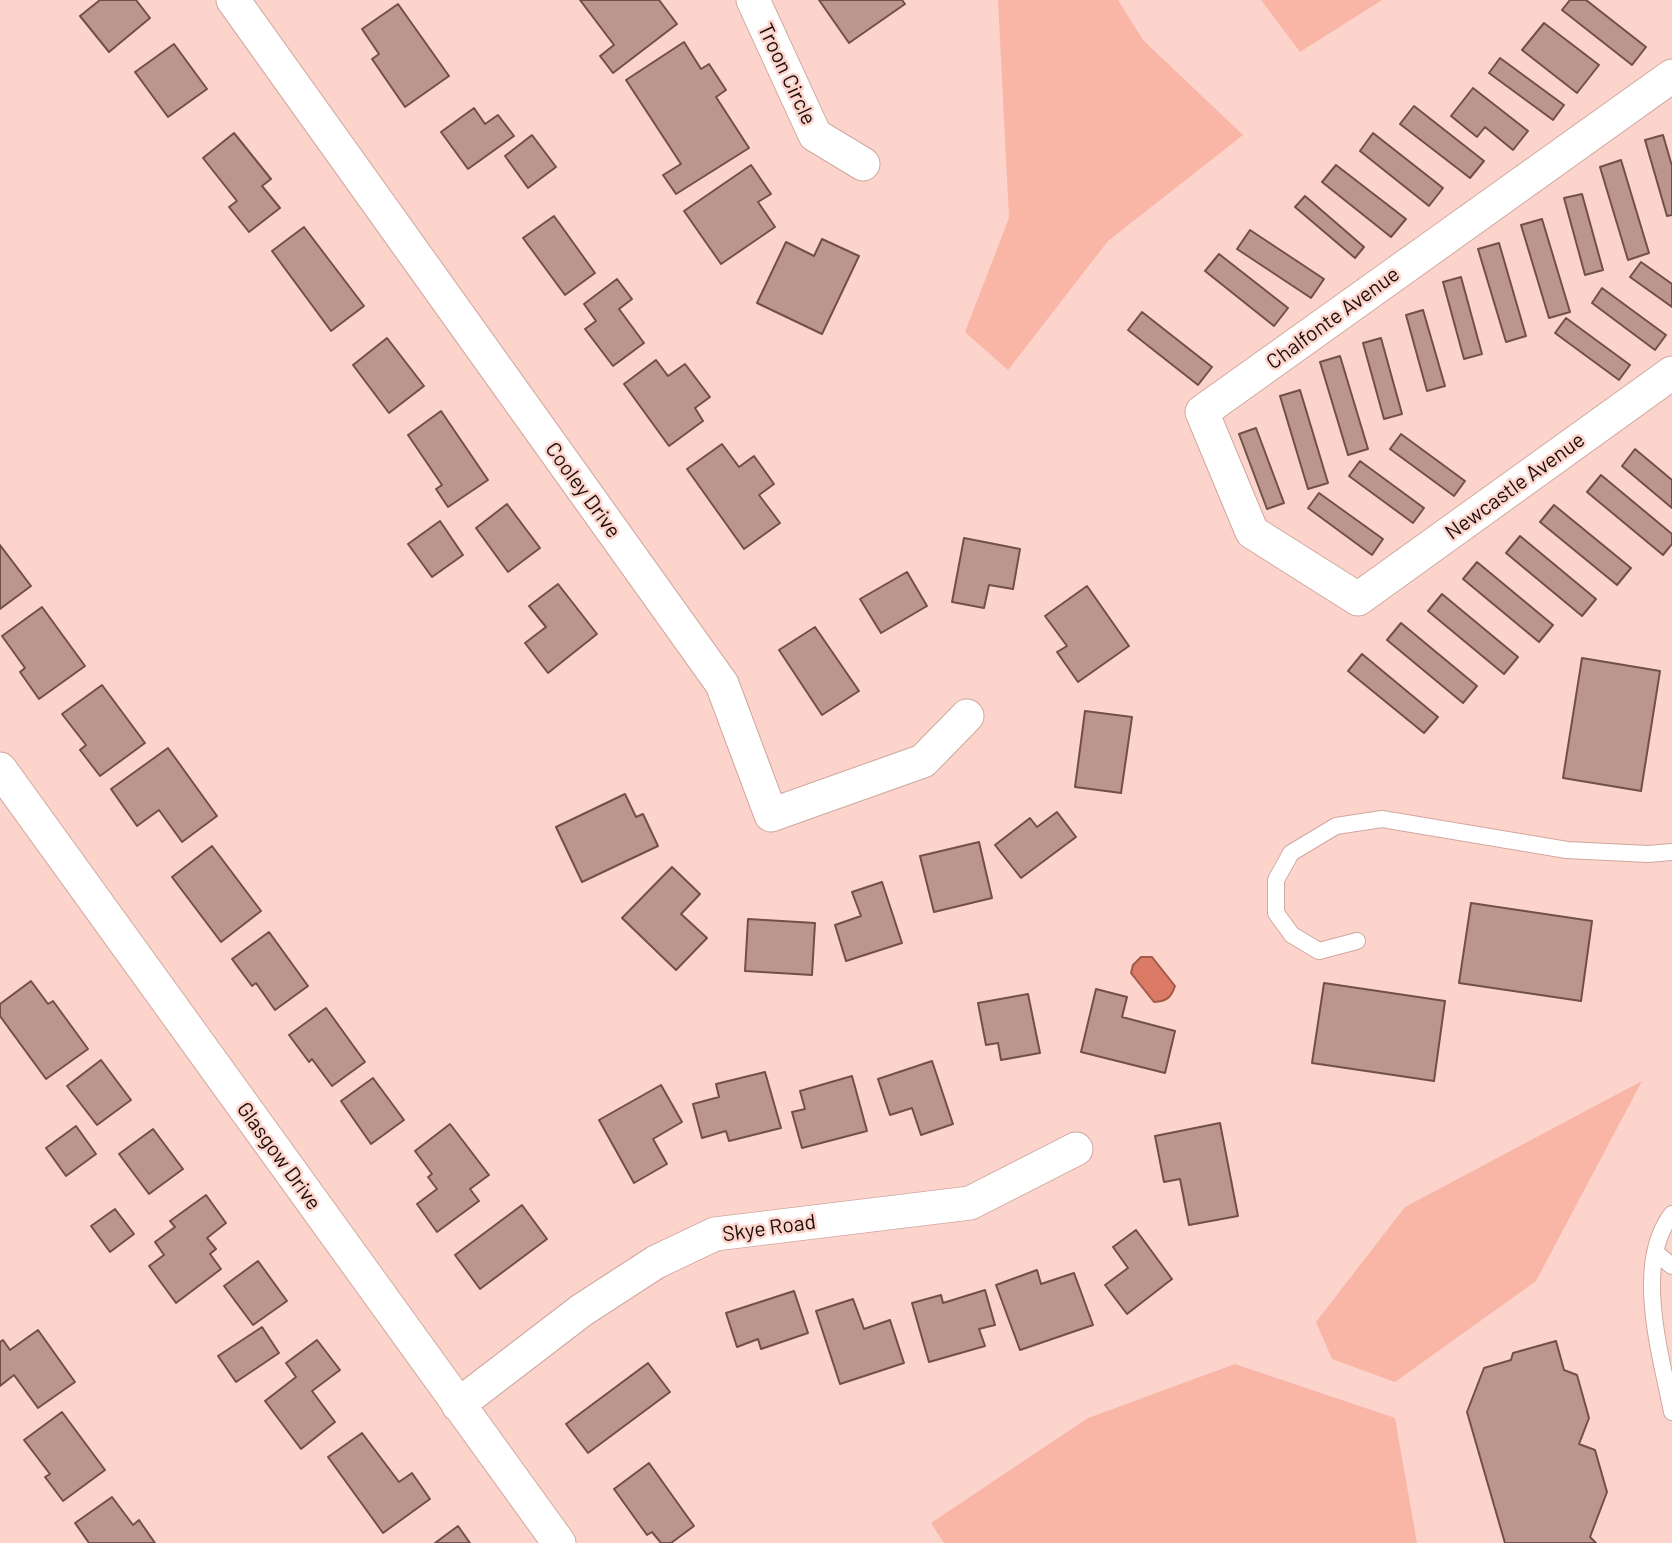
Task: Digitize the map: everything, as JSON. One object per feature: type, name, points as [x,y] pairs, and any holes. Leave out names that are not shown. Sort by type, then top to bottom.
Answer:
[{"type":"street","name":"Cooley Drive","points":[[233,0],[722,684],[771,814],[923,761],[967,716]]},
{"type":"street","name":"Troon Circle","points":[[753,0],[816,135],[863,164]]},
{"type":"street","name":"Chalfonte Avenue","points":[[1358,599],[1252,532],[1202,412],[1672,76]]},
{"type":"street","name":"Newcastle Avenue","points":[[1358,599],[1672,373]]},
{"type":"street","name":"Glasgow Drive","points":[[0,769],[559,1543]]},
{"type":"street","name":"Skye Road","points":[[458,1405],[582,1310],[656,1262],[715,1234],[970,1203],[1076,1149]]},
{"type":"lane","points":[[1357,941],[1319,951],[1292,935],[1276,913],[1276,880],[1291,853],[1336,827],[1382,819],[1567,850],[1648,854],[1672,852]]},
{"type":"lane","points":[[1672,1214],[1663,1225],[1655,1252],[1651,1297],[1672,1412]]},
{"type":"lane","points":[[1655,1252],[1672,1266]]},
{"type":"shaded area","points":[[998,0],[1118,0],[1143,40],[1243,135],[1108,241],[1008,370],[965,332],[1009,218]]},
{"type":"shaded area","points":[[1261,0],[1382,0],[1300,52]]},
{"type":"shaded area","points":[[1141,957],[1152,957],[1175,986],[1168,998],[1154,1002],[1131,973],[1133,965]]},
{"type":"shaded area","points":[[1642,1081],[1536,1281],[1395,1382],[1332,1359],[1316,1322],[1405,1207]]},
{"type":"shaded area","points":[[1235,1364],[1395,1418],[1417,1543],[944,1543],[931,1523],[1088,1418]]},
{"type":"building","points":[[100,0],[136,0],[150,18],[109,52],[80,16]]},
{"type":"building","points":[[580,0],[659,0],[677,24],[613,73],[600,56],[614,45]]},
{"type":"building","points":[[819,0],[902,0],[905,4],[849,43]]},
{"type":"building","points":[[1570,0],[1586,0],[1646,47],[1632,65],[1562,10]]},
{"type":"building","points":[[398,4],[449,76],[405,107],[372,59],[379,54],[362,29]]},
{"type":"building","points":[[1544,23],[1599,65],[1577,93],[1522,50]]},
{"type":"building","points":[[684,42],[701,69],[709,64],[726,90],[716,97],[749,148],[676,194],[663,175],[681,164],[626,80]]},
{"type":"building","points":[[174,44],[207,89],[168,117],[135,72]]},
{"type":"building","points":[[1500,58],[1564,105],[1553,120],[1489,73]]},
{"type":"building","points":[[1473,88],[1528,131],[1513,150],[1485,127],[1477,137],[1451,116]]},
{"type":"building","points":[[1414,106],[1484,161],[1470,178],[1400,124]]},
{"type":"building","points":[[474,108],[485,124],[498,115],[514,136],[468,169],[441,132]]},
{"type":"building","points":[[234,133],[271,179],[262,186],[280,208],[249,232],[229,207],[237,201],[203,158]]},
{"type":"building","points":[[1373,133],[1443,188],[1429,206],[1360,151]]},
{"type":"building","points":[[532,135],[556,167],[528,188],[505,156]]},
{"type":"building","points":[[1663,135],[1672,166],[1672,215],[1667,216],[1645,140]]},
{"type":"building","points":[[1621,160],[1649,253],[1628,260],[1600,167]]},
{"type":"building","points":[[751,165],[771,194],[758,202],[775,227],[721,264],[684,211]]},
{"type":"building","points":[[1336,165],[1406,219],[1391,237],[1322,182]]},
{"type":"building","points":[[1582,194],[1603,270],[1585,275],[1564,198]]},
{"type":"building","points":[[1305,196],[1364,247],[1355,258],[1295,207]]},
{"type":"building","points":[[554,216],[595,273],[565,295],[523,238]]},
{"type":"building","points":[[1542,219],[1570,312],[1549,318],[1521,225]]},
{"type":"building","points":[[304,227],[364,306],[331,331],[272,251]]},
{"type":"building","points":[[1250,230],[1324,279],[1311,298],[1237,249]]},
{"type":"building","points":[[822,239],[859,256],[822,334],[757,303],[786,242],[814,256]]},
{"type":"building","points":[[1499,243],[1526,336],[1506,342],[1478,249]]},
{"type":"building","points":[[1219,254],[1288,308],[1274,326],[1205,271]]},
{"type":"building","points":[[1641,262],[1672,284],[1672,307],[1630,277]]},
{"type":"building","points":[[1461,277],[1482,354],[1464,359],[1443,282]]},
{"type":"building","points":[[617,279],[632,299],[619,309],[644,343],[613,366],[585,329],[596,321],[584,304]]},
{"type":"building","points":[[1602,288],[1666,335],[1655,350],[1592,303]]},
{"type":"building","points":[[1423,310],[1445,386],[1427,391],[1406,315]]},
{"type":"building","points":[[1142,312],[1212,367],[1198,385],[1128,330]]},
{"type":"building","points":[[1566,318],[1630,365],[1619,380],[1555,333]]},
{"type":"building","points":[[387,338],[424,386],[389,413],[353,365]]},
{"type":"building","points":[[1381,338],[1402,414],[1384,419],[1363,343]]},
{"type":"building","points":[[1340,356],[1368,449],[1348,455],[1320,362]]},
{"type":"building","points":[[656,360],[668,376],[685,364],[710,397],[695,408],[703,421],[669,446],[624,384]]},
{"type":"building","points":[[1300,390],[1328,483],[1308,489],[1280,396]]},
{"type":"building","points":[[441,411],[488,480],[448,507],[436,489],[442,485],[408,435]]},
{"type":"building","points":[[1256,428],[1284,503],[1267,509],[1239,434]]},
{"type":"building","points":[[1401,434],[1465,481],[1454,496],[1390,449]]},
{"type":"building","points":[[722,444],[739,467],[754,456],[774,484],[759,495],[780,523],[744,549],[687,469]]},
{"type":"building","points":[[1635,449],[1672,480],[1672,508],[1622,466]]},
{"type":"building","points":[[1360,461],[1424,508],[1413,523],[1349,476]]},
{"type":"building","points":[[1601,475],[1672,534],[1672,544],[1663,555],[1587,492]]},
{"type":"building","points":[[1319,493],[1383,539],[1372,555],[1308,508]]},
{"type":"building","points":[[507,504],[540,548],[508,572],[476,528]]},
{"type":"building","points":[[1554,505],[1631,568],[1617,585],[1540,522]]},
{"type":"building","points":[[440,521],[463,555],[432,577],[408,544]]},
{"type":"building","points":[[1520,536],[1596,599],[1582,616],[1506,553]]},
{"type":"building","points":[[964,538],[1020,549],[1013,589],[989,585],[984,608],[952,602]]},
{"type":"building","points":[[0,545],[31,586],[0,609]]},
{"type":"building","points":[[1477,562],[1553,625],[1539,642],[1463,579]]},
{"type":"building","points":[[907,572],[927,606],[881,633],[860,599]]},
{"type":"building","points":[[558,584],[597,634],[548,673],[525,643],[546,627],[529,606]]},
{"type":"building","points":[[1087,586],[1129,646],[1078,682],[1057,652],[1067,646],[1045,616]]},
{"type":"building","points":[[1442,594],[1518,657],[1504,674],[1428,611]]},
{"type":"building","points":[[42,607],[85,666],[39,699],[20,672],[25,668],[2,636]]},
{"type":"building","points":[[1401,623],[1477,686],[1463,703],[1387,640]]},
{"type":"building","points":[[815,627],[859,691],[822,715],[779,650]]},
{"type":"building","points":[[1362,654],[1438,717],[1424,733],[1348,671]]},
{"type":"building","points":[[1582,658],[1660,671],[1641,791],[1563,778]]},
{"type":"building","points":[[102,685],[145,743],[100,776],[80,750],[86,745],[62,714]]},
{"type":"building","points":[[1085,711],[1132,717],[1121,793],[1075,787]]},
{"type":"building","points":[[168,748],[217,816],[182,842],[159,810],[137,826],[111,789]]},
{"type":"building","points":[[625,794],[636,817],[643,814],[658,846],[582,882],[556,827]]},
{"type":"building","points":[[1057,812],[1076,837],[1021,878],[995,845],[1030,818],[1037,827]]},
{"type":"building","points":[[979,842],[992,898],[934,912],[920,856]]},
{"type":"building","points":[[212,846],[261,911],[221,942],[172,877]]},
{"type":"building","points":[[672,867],[700,894],[681,914],[707,938],[676,970],[622,918]]},
{"type":"building","points":[[882,882],[902,943],[846,961],[835,925],[861,916],[852,892]]},
{"type":"building","points":[[1471,903],[1592,921],[1581,1001],[1459,983]]},
{"type":"building","points":[[748,919],[815,923],[812,975],[745,971]]},
{"type":"building","points":[[269,932],[308,986],[275,1010],[256,983],[252,986],[232,959]]},
{"type":"building","points":[[31,981],[48,1004],[53,1001],[88,1049],[46,1079],[0,1016],[0,1004]]},
{"type":"building","points":[[1324,983],[1445,1001],[1434,1081],[1312,1063]]},
{"type":"building","points":[[1096,989],[1127,997],[1122,1017],[1175,1031],[1165,1073],[1081,1052]]},
{"type":"building","points":[[1028,994],[1040,1053],[1001,1060],[998,1043],[986,1045],[978,1003]]},
{"type":"building","points":[[326,1008],[365,1062],[332,1086],[312,1059],[309,1062],[289,1035]]},
{"type":"building","points":[[101,1060],[131,1100],[97,1125],[67,1086]]},
{"type":"building","points":[[932,1061],[953,1124],[921,1135],[912,1108],[890,1115],[878,1079]]},
{"type":"building","points":[[765,1072],[781,1128],[729,1141],[726,1131],[702,1138],[693,1104],[719,1097],[716,1084]]},
{"type":"building","points":[[852,1076],[867,1131],[802,1148],[792,1112],[805,1109],[800,1091]]},
{"type":"building","points":[[373,1078],[404,1120],[371,1144],[341,1101]]},
{"type":"building","points":[[661,1085],[682,1122],[653,1139],[667,1164],[634,1183],[599,1120]]},
{"type":"building","points":[[1220,1123],[1238,1216],[1189,1225],[1180,1179],[1164,1182],[1155,1136]]},
{"type":"building","points":[[450,1124],[489,1175],[470,1189],[479,1201],[437,1232],[417,1204],[437,1189],[428,1177],[432,1174],[415,1151]]},
{"type":"building","points":[[76,1126],[96,1154],[66,1176],[46,1148]]},
{"type":"building","points":[[153,1129],[183,1169],[149,1194],[119,1154]]},
{"type":"building","points":[[206,1195],[226,1223],[207,1238],[216,1249],[210,1254],[221,1269],[176,1303],[149,1266],[164,1255],[155,1242],[175,1227],[170,1221]]},
{"type":"building","points":[[522,1205],[547,1239],[480,1289],[455,1255]]},
{"type":"building","points":[[115,1209],[134,1234],[110,1252],[91,1226]]},
{"type":"building","points":[[1136,1230],[1172,1279],[1127,1314],[1105,1285],[1128,1268],[1113,1247]]},
{"type":"building","points":[[258,1261],[287,1301],[253,1325],[224,1286]]},
{"type":"building","points":[[1037,1270],[1041,1284],[1074,1273],[1093,1325],[1020,1350],[996,1285]]},
{"type":"building","points":[[985,1290],[995,1325],[979,1329],[985,1346],[929,1362],[912,1303],[941,1295],[943,1303]]},
{"type":"building","points":[[794,1291],[808,1333],[761,1349],[758,1339],[737,1347],[726,1313]]},
{"type":"building","points":[[853,1299],[864,1329],[890,1320],[904,1363],[840,1384],[816,1311]]},
{"type":"building","points":[[262,1327],[279,1353],[236,1382],[218,1356]]},
{"type":"building","points":[[38,1330],[75,1382],[38,1408],[14,1375],[0,1386],[0,1342],[3,1340],[10,1350]]},
{"type":"building","points":[[317,1340],[340,1370],[312,1391],[335,1422],[301,1449],[265,1401],[296,1377],[286,1363]]},
{"type":"building","points":[[1556,1341],[1564,1370],[1577,1375],[1589,1418],[1579,1444],[1595,1450],[1607,1492],[1590,1537],[1596,1543],[1505,1543],[1467,1412],[1484,1368],[1511,1360],[1513,1353]]},
{"type":"building","points":[[648,1363],[670,1392],[588,1453],[566,1424]]},
{"type":"building","points":[[62,1412],[105,1470],[63,1501],[45,1477],[50,1474],[24,1440]]},
{"type":"building","points":[[362,1433],[399,1482],[412,1473],[430,1499],[383,1533],[328,1457]]},
{"type":"building","points":[[649,1463],[694,1526],[671,1543],[661,1543],[652,1532],[647,1535],[614,1489]]},
{"type":"building","points":[[112,1497],[133,1525],[139,1520],[155,1543],[89,1543],[75,1523]]},
{"type":"building","points":[[458,1526],[470,1543],[435,1543]]}]
